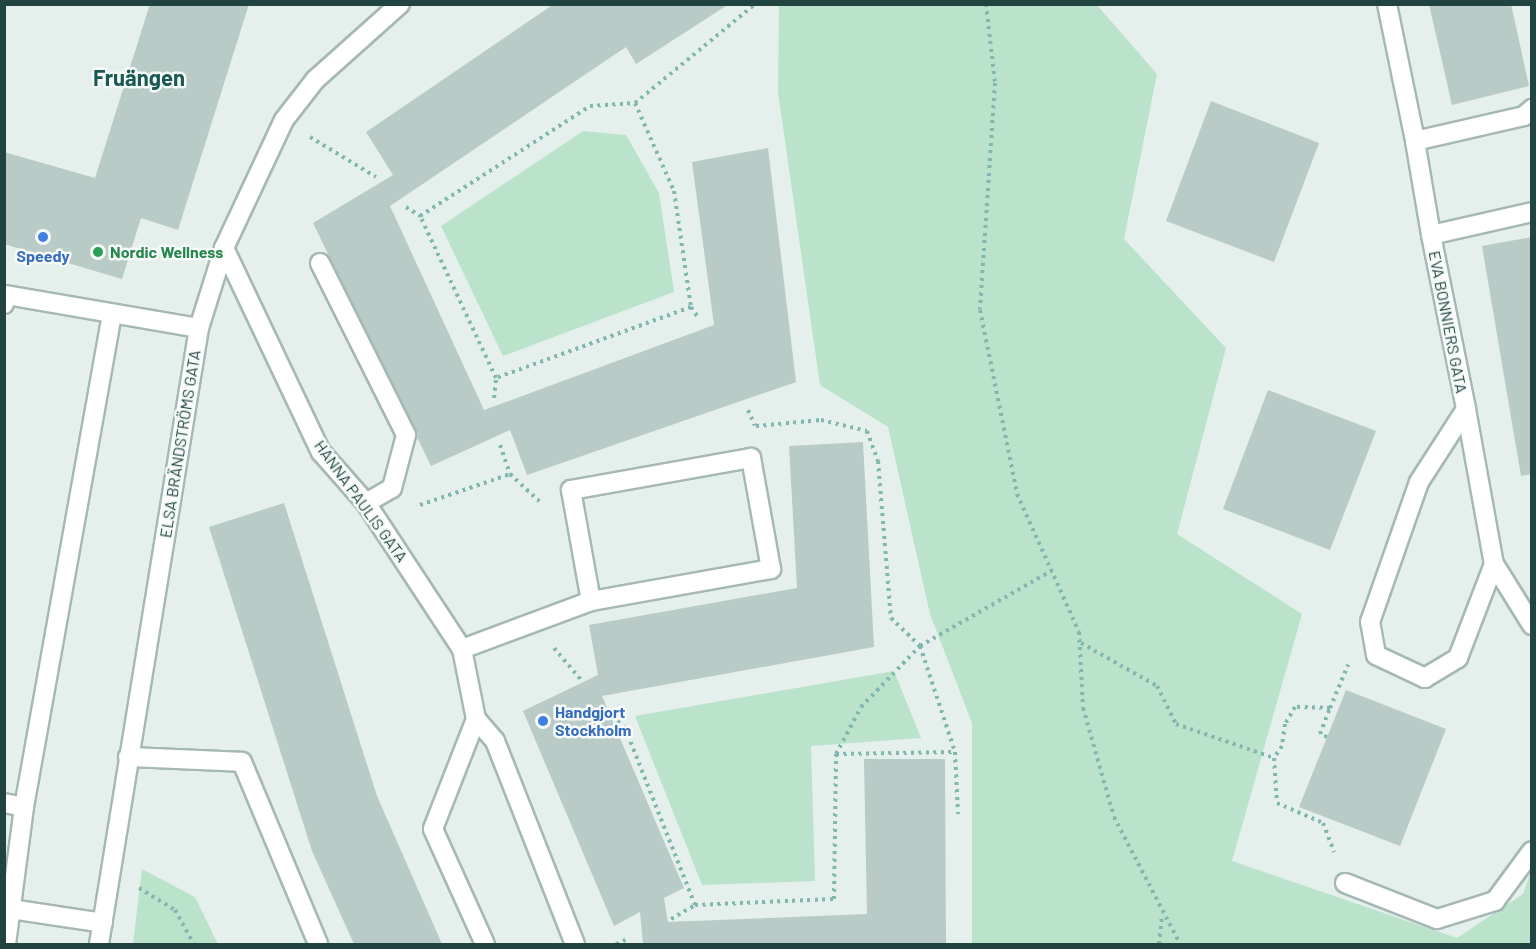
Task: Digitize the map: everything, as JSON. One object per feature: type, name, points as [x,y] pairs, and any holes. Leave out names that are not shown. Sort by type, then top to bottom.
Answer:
[{"type":"street","name":"ELSA BRÄNDSTRÖMS GATA","points":[[99,945],[199,328],[224,248],[284,120],[315,80],[400,4]]},
{"type":"street","name":"EVA BONNIERS GATA","points":[[1387,4],[1415,141],[1431,235],[1466,409],[1494,564],[1458,658],[1425,678],[1376,655],[1370,622],[1419,482],[1466,409]]},
{"type":"street","points":[[1415,141],[1524,116],[1532,109]]},
{"type":"street","name":"EVA BONNIERS GATA","points":[[1431,235],[1532,212]]},
{"type":"street","name":"HANNA PAULIS GATA","points":[[224,248],[321,452],[366,503],[462,649],[476,719]]},
{"type":"street","points":[[320,263],[406,435],[392,488],[366,503]]},
{"type":"street","points":[[4,304],[6,295],[199,328]]},
{"type":"street","points":[[6,945],[8,909],[24,807],[112,314]]},
{"type":"street","points":[[462,649],[591,601],[771,569],[751,458],[571,490],[591,601]]},
{"type":"street","points":[[1494,564],[1532,626]]},
{"type":"street","points":[[485,945],[433,829],[476,719],[495,741],[575,945]]},
{"type":"street","points":[[128,757],[242,762],[318,945]]},
{"type":"street","points":[[4,803],[24,807]]},
{"type":"street","points":[[1345,883],[1437,919],[1495,901],[1532,851]]},
{"type":"street","points":[[8,909],[103,923]]},
{"type":"path","points":[[420,216],[590,106],[635,103],[755,4]]},
{"type":"path","points":[[986,4],[995,83],[980,310],[1017,494],[1081,643],[1083,708],[1114,817],[1180,945]]},
{"type":"path","points":[[635,103],[674,191],[691,307],[699,319]]},
{"type":"path","points":[[284,120],[376,177]]},
{"type":"path","points":[[406,207],[420,216],[496,378],[494,398]]},
{"type":"path","points":[[496,378],[691,307]]},
{"type":"path","points":[[748,410],[755,426],[751,458]]},
{"type":"path","points":[[755,426],[821,420],[867,431],[878,461],[891,618],[920,646],[955,752],[958,814]]},
{"type":"path","points":[[500,445],[510,474],[543,505],[571,490]]},
{"type":"path","points":[[413,507],[510,474]]},
{"type":"path","points":[[670,919],[695,905],[834,899],[836,754],[861,707],[920,646],[1051,571]]},
{"type":"path","points":[[533,622],[582,681]]},
{"type":"path","points":[[1081,643],[1157,686],[1176,724],[1275,758]]},
{"type":"path","points":[[1327,737],[1320,734],[1335,694]]},
{"type":"path","points":[[1330,708],[1295,706],[1291,710],[1285,724],[1282,746],[1275,758],[1277,803],[1323,823],[1345,883]]},
{"type":"path","points":[[612,716],[625,728],[695,905]]},
{"type":"path","points":[[836,754],[955,752]]},
{"type":"path","points":[[110,871],[175,910],[194,945]]},
{"type":"path","points":[[1159,945],[1162,914]]},
{"type":"path","points":[[616,945],[628,939]]},
{"type":"green space","points":[[779,5],[1097,5],[1157,74],[1124,239],[1226,348],[1177,534],[1302,614],[1232,861],[1457,938],[1523,894],[1531,871],[1531,944],[972,944],[972,723],[930,614],[888,427],[820,385],[778,92]]},
{"type":"green space","points":[[583,131],[626,135],[659,193],[674,292],[503,356],[441,226]]},
{"type":"green space","points":[[894,671],[921,738],[811,746],[815,881],[702,885],[635,716]]},
{"type":"green space","points":[[142,869],[195,897],[218,944],[133,944]]},
{"type":"building","points":[[150,4],[249,4],[178,230],[141,218],[122,279],[4,244],[4,152],[95,178]]},
{"type":"building","points":[[554,4],[729,4],[636,64],[626,47],[390,206],[484,410],[714,325],[692,162],[768,148],[796,382],[527,475],[510,430],[431,466],[313,223],[393,175],[366,132]]},
{"type":"building","points":[[1429,4],[1511,4],[1529,86],[1452,105]]},
{"type":"building","points":[[1211,101],[1319,143],[1274,262],[1166,221]]},
{"type":"building","points":[[1532,237],[1532,474],[1521,476],[1482,246]]},
{"type":"building","points":[[1268,390],[1376,431],[1330,550],[1223,509]]},
{"type":"building","points":[[863,442],[874,647],[602,696],[684,888],[664,898],[668,922],[867,914],[864,759],[945,759],[946,944],[643,944],[640,912],[614,926],[523,711],[598,675],[589,625],[797,588],[789,446]]},
{"type":"building","points":[[284,503],[377,796],[442,944],[354,944],[312,851],[209,527]]},
{"type":"building","points":[[1346,690],[1446,729],[1400,846],[1299,807]]},
{"type":"place","name":"Speedy","points":[[43,237]]},
{"type":"place","name":"Nordic Wellness","points":[[98,252]]},
{"type":"place","name":"Handgjort Stockholm","points":[[543,721]]},
{"type":"district","name":"Fruängen","points":[[139,78]]}]
